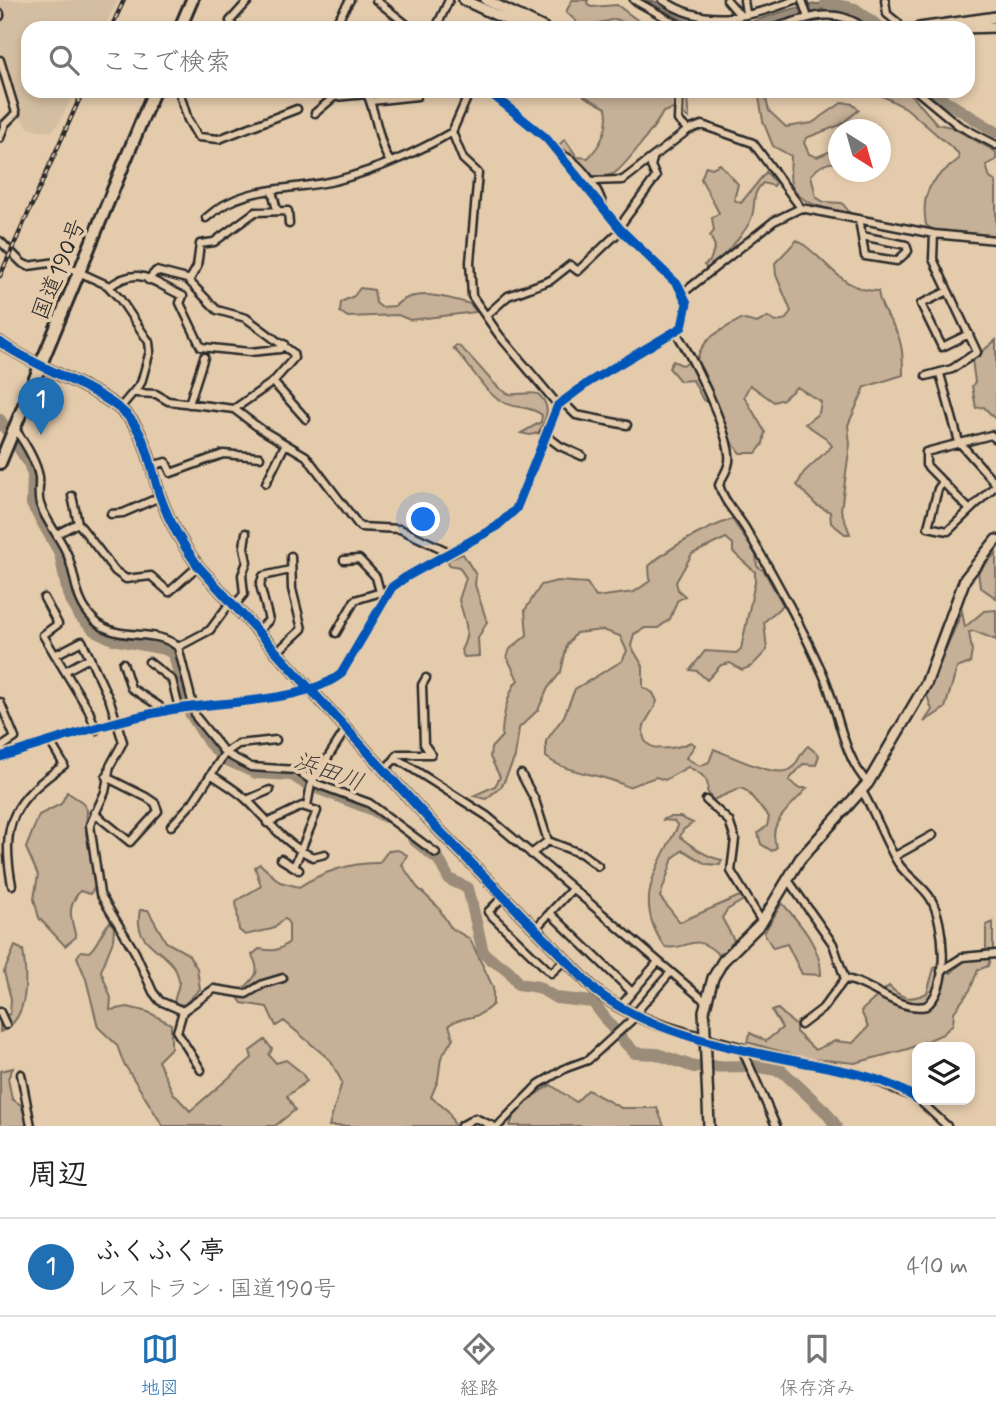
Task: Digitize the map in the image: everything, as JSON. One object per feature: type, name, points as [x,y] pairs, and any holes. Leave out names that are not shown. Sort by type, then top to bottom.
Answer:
[{"type":"highway","points":[[183,21],[192,0]]},
{"type":"highway","name":"国道190号","points":[[0,463],[151,98]]},
{"type":"street","points":[[230,21],[250,0]]},
{"type":"street","points":[[337,21],[350,0]]},
{"type":"street","points":[[376,0],[402,21]]},
{"type":"street","points":[[439,21],[449,0]]},
{"type":"street","points":[[464,0],[509,21]]},
{"type":"street","points":[[486,0],[530,21]]},
{"type":"street","points":[[634,0],[672,21]]},
{"type":"street","points":[[727,0],[743,14]]},
{"type":"street","points":[[743,14],[744,0]]},
{"type":"street","points":[[667,1],[699,16],[715,19],[757,14],[795,0]]},
{"type":"street","points":[[802,0],[808,17]]},
{"type":"street","points":[[885,0],[887,14],[896,21]]},
{"type":"street","points":[[796,21],[808,17],[837,15],[849,21]]},
{"type":"street","points":[[968,21],[996,17]]},
{"type":"street","points":[[975,28],[996,27]]},
{"type":"street","points":[[0,60],[16,113],[5,124],[0,138]]},
{"type":"street","points":[[181,98],[188,120],[198,137],[219,139],[296,109]]},
{"type":"street","points":[[315,113],[333,98]]},
{"type":"street","points":[[369,98],[386,157],[391,162]]},
{"type":"street","points":[[371,101],[399,98]]},
{"type":"street","points":[[206,218],[231,199],[337,180],[391,162],[452,132],[467,98]]},
{"type":"street","points":[[0,757],[162,711],[310,690],[328,684],[341,674],[391,589],[406,577],[496,527],[516,509],[544,434],[560,403],[682,327],[688,312],[683,293],[620,229],[546,138],[497,98]]},
{"type":"street","points":[[679,98],[678,120],[688,130]]},
{"type":"street","points":[[925,98],[958,125],[996,145]]},
{"type":"street","points":[[589,181],[623,180],[688,130],[710,126],[753,143],[801,208]]},
{"type":"street","points":[[452,132],[463,159],[478,173],[470,286],[475,303],[487,315],[499,335],[560,403],[576,415],[626,425]]},
{"type":"street","points":[[559,154],[571,159],[589,181],[599,194],[603,209]]},
{"type":"street","points":[[487,315],[508,296],[551,280],[570,265],[578,271],[620,229],[656,177],[651,166],[653,157]]},
{"type":"street","points":[[272,191],[277,211]]},
{"type":"street","points":[[683,293],[774,221],[801,208],[934,234],[996,240]]},
{"type":"street","points":[[189,281],[197,267],[200,244],[214,242],[255,212],[288,211],[289,224]]},
{"type":"street","points":[[859,219],[865,256],[897,261],[908,251],[906,246],[862,236]]},
{"type":"street","points":[[926,376],[940,374],[977,352],[933,260],[934,234]]},
{"type":"street","points":[[0,241],[28,266],[51,261],[80,271],[109,287],[149,342],[149,359],[136,393],[120,408]]},
{"type":"street","points":[[148,280],[156,271],[189,281],[217,310],[246,318],[293,353],[293,358],[273,382],[234,408]]},
{"type":"street","points":[[109,287],[128,274],[142,275],[183,296],[180,303],[201,346],[263,352],[280,349],[284,344]]},
{"type":"street","points":[[948,291],[921,304],[942,347],[968,334]]},
{"type":"street","points":[[676,332],[707,394],[729,454],[729,466],[719,485],[721,494],[746,529],[797,619],[824,677],[853,760],[895,856],[908,876],[931,898],[944,941],[941,971],[933,1000],[922,1007],[908,1006],[855,981],[845,979]]},
{"type":"street","points":[[0,342],[41,367],[120,408],[139,432],[173,529],[198,566],[384,770],[596,991],[634,1016],[742,1049],[861,1074],[912,1096]]},
{"type":"street","points":[[189,404],[204,357]]},
{"type":"street","points":[[940,374],[959,442],[996,484],[948,531],[928,527],[938,489],[943,482]]},
{"type":"street","points":[[273,382],[306,419]]},
{"type":"street","points":[[136,393],[156,394],[168,401],[234,408],[311,461],[360,527],[400,529],[452,553]]},
{"type":"street","points":[[15,430],[34,459],[39,477],[39,500],[68,555],[79,601],[94,620],[119,635],[157,637],[178,648],[192,706],[206,733],[222,755],[244,765],[296,771],[311,785],[379,808],[436,853]]},
{"type":"street","points":[[544,434],[560,446],[582,456]]},
{"type":"street","points":[[971,510],[926,465],[926,452],[991,435],[996,439]]},
{"type":"street","points":[[266,483],[285,445]]},
{"type":"street","points":[[150,466],[166,462],[171,473],[223,454],[260,457]]},
{"type":"street","points":[[72,496],[78,523],[105,561],[126,579],[151,576],[169,592],[198,566]]},
{"type":"street","points":[[111,514],[123,513],[160,497]]},
{"type":"street","points":[[57,534],[78,523]]},
{"type":"street","points":[[178,648],[210,630],[244,594],[242,575],[247,562],[244,547],[246,533]]},
{"type":"street","points":[[709,1126],[704,1038],[705,1001],[723,961],[762,922],[808,850],[865,787],[926,684],[965,579],[996,540]]},
{"type":"street","points":[[276,653],[302,629],[290,570],[291,556]]},
{"type":"street","points":[[344,560],[359,559],[376,577],[380,592]]},
{"type":"street","points":[[257,632],[269,620],[260,585],[263,576],[290,570]]},
{"type":"street","points":[[337,633],[355,600],[391,589]]},
{"type":"street","points":[[44,598],[58,624],[43,635],[96,730]]},
{"type":"street","points":[[55,654],[82,641],[118,723],[123,741],[106,777],[101,802],[93,813],[90,839],[103,902],[135,952],[153,992],[160,1001],[183,1011]]},
{"type":"street","points":[[65,671],[89,658]]},
{"type":"street","points":[[149,662],[172,680],[180,708]]},
{"type":"street","points":[[122,663],[131,688],[159,706],[162,711]]},
{"type":"street","points":[[384,770],[398,754],[431,754],[424,744],[422,685],[426,678]]},
{"type":"street","points":[[0,702],[15,738],[0,748]]},
{"type":"street","points":[[307,806],[311,785],[346,729]]},
{"type":"street","points":[[171,825],[193,802],[222,755],[238,744],[276,740]]},
{"type":"street","points":[[12,885],[2,855],[2,840],[12,813],[25,794],[64,765],[51,743]]},
{"type":"street","points":[[394,760],[468,802],[705,1001]]},
{"type":"street","points":[[521,774],[535,800],[548,841]]},
{"type":"street","points":[[212,775],[247,800],[267,823],[302,851],[313,857],[325,854]]},
{"type":"street","points":[[93,813],[130,842],[158,811],[155,803],[146,797],[106,777]]},
{"type":"street","points":[[247,800],[270,790]]},
{"type":"street","points":[[706,800],[729,821],[735,839],[731,871],[762,922]]},
{"type":"street","points":[[267,823],[307,806],[317,811],[296,868],[281,859]]},
{"type":"street","points":[[895,856],[933,835]]},
{"type":"street","points":[[531,854],[548,841]]},
{"type":"street","points":[[548,841],[582,854],[598,866]]},
{"type":"street","points":[[788,880],[833,944],[845,979]]},
{"type":"street","points":[[535,929],[572,889]]},
{"type":"street","points":[[503,897],[488,912],[551,973],[565,960]]},
{"type":"street","points":[[550,913],[632,992]]},
{"type":"street","points":[[941,971],[963,957],[996,954]]},
{"type":"street","points":[[619,1008],[657,963]]},
{"type":"street","points":[[461,1126],[475,1118],[496,1126],[552,1074],[588,1059],[634,1016],[670,973]]},
{"type":"street","points":[[201,1070],[177,1032],[183,1011],[214,989],[246,994],[263,984],[283,978]]},
{"type":"street","points":[[801,1025],[822,1009],[845,979]]},
{"type":"street","points":[[0,1012],[6,1025]]},
{"type":"street","points":[[742,1049],[776,1126]]},
{"type":"street","points":[[21,1074],[31,1126]]},
{"type":"street","points":[[924,1105],[947,1126]]},
{"type":"shaded area","points":[[0,0],[118,0],[108,21],[21,21],[21,98],[72,98],[59,123],[50,132],[29,128],[18,115],[16,91],[0,58]]},
{"type":"shaded area","points":[[572,0],[588,0],[587,3],[591,7],[617,5],[639,21],[576,21],[566,12]]},
{"type":"shaded area","points":[[646,0],[659,3],[684,16],[711,21],[684,21]]},
{"type":"shaded area","points":[[841,4],[782,21],[754,21],[806,6]]},
{"type":"shaded area","points":[[588,98],[687,98],[689,118],[673,109],[663,112],[618,170],[607,176],[590,176],[559,145],[565,139],[577,157],[588,158],[603,135],[607,122],[606,108]]},
{"type":"shaded area","points":[[759,98],[766,98],[769,111],[786,127],[812,123],[843,102],[852,104],[859,110],[848,119],[828,119],[828,130],[806,138],[804,143],[809,154],[817,157],[828,152],[828,164],[811,175],[816,197],[824,202],[842,203],[850,213],[825,208],[801,197],[790,181],[791,156],[773,146],[763,121]]},
{"type":"shaded area","points":[[887,98],[914,98],[937,124],[951,127],[996,152],[996,160],[986,165],[990,178],[996,182],[996,251],[994,240],[935,231],[926,225],[925,203],[930,187],[959,159],[958,153],[906,108]]},
{"type":"shaded area","points":[[720,164],[738,184],[734,200],[741,203],[766,172],[775,182],[774,186],[763,183],[759,187],[748,226],[708,270],[704,265],[710,261],[715,246],[710,236],[714,231],[712,218],[719,213],[701,179],[706,166],[712,168]]},
{"type":"shaded area","points":[[797,240],[844,280],[865,290],[878,291],[898,336],[903,358],[903,375],[865,387],[848,425],[850,444],[841,510],[850,534],[845,534],[831,523],[830,512],[816,505],[797,485],[804,472],[832,446],[826,438],[805,424],[819,413],[821,402],[797,387],[783,399],[774,402],[750,385],[744,396],[765,432],[763,444],[756,453],[740,453],[730,440],[716,407],[703,400],[693,380],[680,381],[669,368],[673,361],[682,365],[697,360],[708,340],[741,319],[757,323],[768,317],[775,322],[786,319],[791,311],[776,275],[775,263]]},
{"type":"shaded area","points":[[360,288],[374,290],[376,303],[381,307],[395,306],[411,297],[431,295],[470,304],[476,312],[410,320],[398,315],[348,317],[340,312],[341,302],[354,296]]},
{"type":"shaded area","points":[[996,340],[996,420],[984,407],[976,408],[972,386],[975,382],[972,360]]},
{"type":"shaded area","points":[[457,345],[504,391],[510,394],[538,394],[545,403],[547,412],[538,433],[521,433],[541,422],[542,415],[494,397],[453,348]]},
{"type":"shaded area","points":[[732,519],[756,555],[757,566],[764,571],[783,605],[764,622],[767,650],[752,666],[742,670],[730,663],[721,665],[707,680],[697,671],[690,670],[705,651],[736,653],[741,649],[755,582],[755,572],[733,552],[733,544],[726,538],[692,554],[676,582],[678,590],[685,596],[677,601],[670,619],[658,628],[645,628],[634,634],[631,646],[643,666],[643,687],[653,693],[657,701],[644,726],[643,736],[646,742],[659,748],[676,747],[691,742],[695,745],[686,758],[700,766],[709,762],[714,749],[752,765],[775,771],[791,769],[808,746],[819,755],[816,765],[803,764],[789,780],[798,788],[807,788],[777,823],[774,838],[777,847],[772,851],[761,844],[758,833],[767,826],[769,817],[747,791],[741,788],[713,800],[707,791],[705,779],[688,767],[665,780],[656,777],[628,787],[565,768],[546,757],[546,741],[564,716],[575,689],[622,661],[627,651],[620,636],[603,630],[576,633],[567,645],[561,672],[548,688],[538,710],[519,728],[515,757],[502,786],[486,799],[473,796],[495,786],[500,777],[490,757],[491,748],[502,736],[506,706],[518,680],[507,657],[510,649],[527,635],[525,610],[541,585],[557,581],[587,583],[596,597],[634,592],[650,581],[649,566],[657,559],[688,539]]},
{"type":"shaded area","points":[[996,553],[996,598],[980,587],[978,572]]},
{"type":"shaded area","points":[[463,554],[476,575],[475,585],[487,622],[478,638],[479,656],[464,657],[461,650],[467,631],[459,600],[466,578],[459,567],[449,565],[448,560]]},
{"type":"shaded area","points":[[996,610],[996,640],[974,631],[969,632],[972,651],[970,663],[957,668],[945,708],[924,722],[932,710],[927,695],[962,611],[965,627],[984,611]]},
{"type":"shaded area","points":[[67,792],[82,802],[87,810],[86,834],[97,884],[90,894],[80,891],[76,897],[71,913],[76,937],[65,946],[39,918],[34,899],[38,875],[26,848],[39,815],[61,804]]},
{"type":"shaded area","points":[[680,817],[693,823],[683,830],[680,837],[705,854],[722,860],[720,865],[706,864],[683,850],[673,858],[660,897],[680,922],[742,895],[745,899],[727,910],[722,918],[735,942],[729,951],[719,955],[697,943],[665,947],[655,930],[650,915],[651,885],[678,826],[674,821],[662,820]]},
{"type":"shaded area","points":[[398,850],[407,855],[402,865],[417,887],[438,907],[451,928],[470,939],[493,987],[493,1004],[474,1017],[449,1025],[453,1038],[441,1058],[438,1080],[431,1097],[448,1111],[455,1126],[329,1126],[342,1082],[330,1060],[284,1021],[276,1026],[267,1007],[242,1003],[237,996],[256,974],[252,955],[259,949],[282,948],[289,942],[289,924],[285,918],[272,929],[245,935],[239,930],[236,901],[261,886],[255,867],[260,864],[280,882],[299,887],[338,869],[379,863],[388,851]]},
{"type":"shaded area","points":[[782,903],[814,945],[821,975],[802,974],[787,944],[773,948],[764,933]]},
{"type":"shaded area","points":[[140,910],[148,910],[166,942],[188,954],[197,968],[200,989],[184,1005],[174,1003],[179,981],[176,970],[142,934]]},
{"type":"shaded area","points":[[110,922],[114,927],[113,941],[101,971],[111,998],[110,1010],[128,1007],[148,1012],[171,1024],[171,1048],[158,1061],[173,1093],[190,1111],[252,1058],[250,1051],[265,1040],[272,1049],[269,1055],[276,1063],[286,1060],[301,1072],[307,1081],[287,1096],[295,1110],[275,1126],[163,1126],[123,1062],[117,1045],[98,1027],[86,979],[77,957],[81,951],[89,952],[92,949]]},
{"type":"shaded area","points":[[993,922],[993,948],[988,966],[978,970],[970,990],[954,1012],[953,1024],[943,1034],[924,1042],[912,1042],[912,1047],[908,1049],[855,1063],[805,1058],[747,1042],[750,1033],[766,1041],[782,1028],[772,1011],[778,1009],[815,1050],[835,1041],[853,1043],[868,1027],[861,1011],[889,986],[906,997],[927,993],[934,968],[944,965],[951,973],[972,952],[986,950],[986,925]]},
{"type":"shaded area","points":[[15,946],[23,950],[24,997],[17,1018],[0,1032],[0,1017],[10,1014],[11,999],[4,972]]},
{"type":"shaded area","points":[[13,1068],[8,1078],[12,1099],[21,1105],[28,1126],[0,1126],[0,1071]]},
{"type":"shaded area","points":[[551,1085],[576,1102],[588,1090],[621,1108],[657,1108],[664,1126],[510,1126],[520,1107]]},
{"type":"waterway","points":[[826,3],[855,9],[871,21]]},
{"type":"waterway","points":[[940,98],[996,132]]},
{"type":"waterway","name":"浜田川","points":[[0,420],[29,463],[33,475],[32,504],[60,553],[68,594],[79,615],[94,630],[113,639],[165,649],[174,654],[187,708],[209,743],[225,759],[256,773],[292,775],[306,784],[385,817]]},
{"type":"waterway","name":"浜田川","points":[[413,839],[439,860],[449,879],[468,888],[483,952],[509,971],[518,984],[538,987],[556,998],[593,1002],[635,1053],[657,1054],[694,1067],[754,1066],[782,1071],[826,1112],[836,1126]]},
{"type":"railway","points":[[114,21],[124,0]]},
{"type":"railway","points":[[0,276],[80,98]]},
{"type":"cycle path","points":[[0,757],[144,715],[304,691],[341,674],[392,587],[496,527],[516,509],[558,405],[589,382],[682,327],[687,303],[678,285],[621,230],[546,138],[497,98]]},
{"type":"cycle path","points":[[0,342],[107,400],[132,421],[146,448],[167,515],[198,566],[435,826],[596,991],[641,1018],[694,1037],[861,1075],[912,1096]]},
{"type":"place","name":"ふくふく亭","points":[[41,435]]}]
